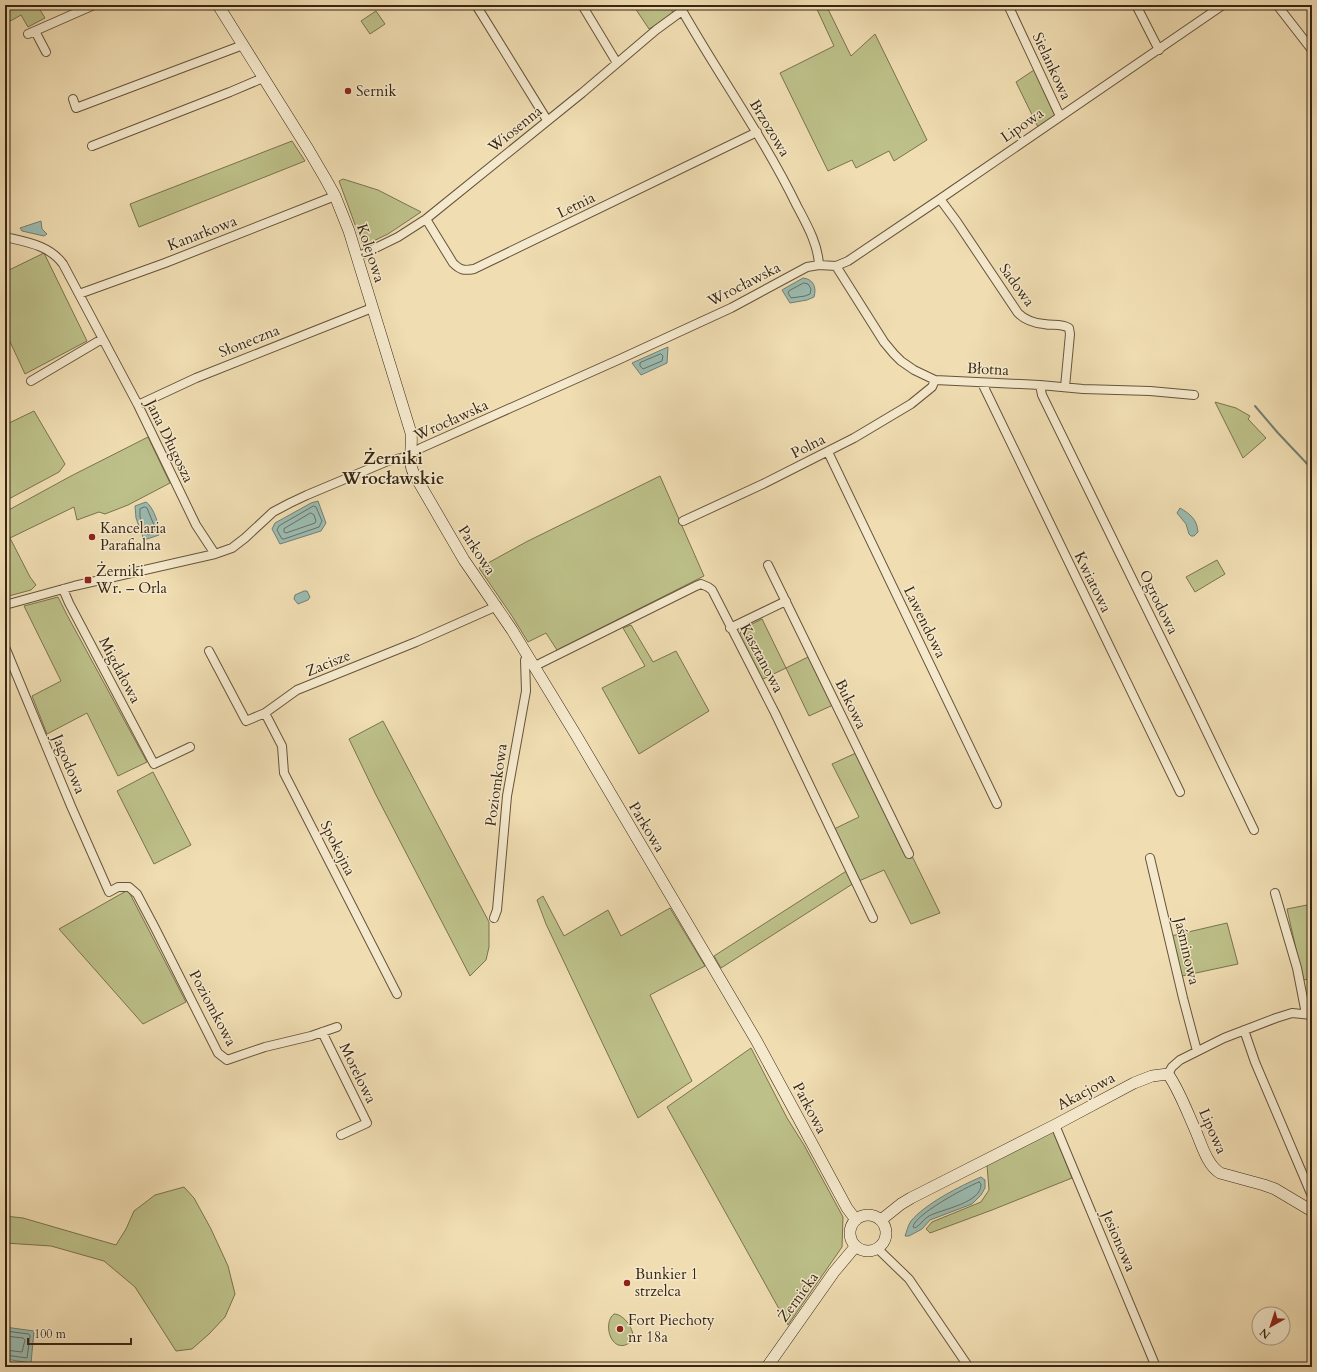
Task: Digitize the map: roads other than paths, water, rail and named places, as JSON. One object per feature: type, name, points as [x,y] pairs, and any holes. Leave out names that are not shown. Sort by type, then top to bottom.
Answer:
[{"type":"street","points":[[46,52],[32,32],[94,5]]},
{"type":"street","name":"Kolejowa","points":[[218,5],[312,155],[335,196],[349,231],[411,433],[411,453]]},
{"type":"street","points":[[476,5],[548,120]]},
{"type":"street","points":[[582,5],[617,63]]},
{"type":"street","name":"Sielankowa","points":[[1008,5],[1060,116]]},
{"type":"street","points":[[1136,5],[1159,50]]},
{"type":"street","name":"Lipowa","points":[[836,266],[863,252],[1223,5]]},
{"type":"street","points":[[1277,5],[1312,50]]},
{"type":"street","name":"Wiosenna","points":[[357,257],[398,237],[426,219],[617,63],[682,7]]},
{"type":"street","name":"Brzozowa","points":[[682,7],[778,168],[805,222],[816,248],[819,265]]},
{"type":"street","points":[[73,99],[76,108],[243,45]]},
{"type":"street","points":[[92,146],[263,78]]},
{"type":"street","name":"Letnia","points":[[426,219],[453,263],[459,269],[465,271],[474,269],[757,132]]},
{"type":"street","name":"Kanarkowa","points":[[79,294],[165,263],[335,196]]},
{"type":"street","name":"Sadowa","points":[[940,199],[1018,313],[1025,319],[1044,324],[1063,325],[1069,328],[1070,334],[1064,387]]},
{"type":"street","name":"Jana Długosza","points":[[5,237],[45,248],[57,256],[63,264],[138,405],[196,525],[215,554]]},
{"type":"street","name":"Wrocławska","points":[[5,605],[63,589],[215,554],[232,548],[273,512],[307,495],[388,461],[402,458],[624,358],[731,308],[808,266],[836,266]]},
{"type":"street","name":"Błotna","points":[[836,266],[884,342],[894,354],[914,370],[935,380],[1150,391],[1194,395]]},
{"type":"street","name":"Słoneczna","points":[[138,405],[196,378],[372,308]]},
{"type":"street","points":[[30,381],[102,339]]},
{"type":"street","name":"Polna","points":[[683,521],[828,452],[890,418],[911,404],[932,387],[935,380]]},
{"type":"street","name":"Kwiatowa","points":[[982,383],[1180,792]]},
{"type":"street","name":"Ogrodowa","points":[[1040,386],[1042,395],[1254,830]]},
{"type":"street","name":"Lawendowa","points":[[828,452],[997,804]]},
{"type":"street","name":"Parkowa","points":[[411,453],[411,469],[416,479],[464,560],[497,606],[532,661],[756,1040],[847,1208],[856,1220]]},
{"type":"street","name":"Bukowa","points":[[768,565],[909,854]]},
{"type":"street","name":"Kasztanowa","points":[[532,661],[701,584],[712,590],[730,628],[775,713],[873,918]]},
{"type":"street","name":"Migdałowa","points":[[63,589],[154,764],[190,747]]},
{"type":"street","points":[[730,628],[786,601]]},
{"type":"street","name":"Zacisze","points":[[209,651],[246,721],[265,713],[297,690],[416,642],[497,606]]},
{"type":"street","name":"Jagodowa","points":[[5,647],[71,806],[109,892]]},
{"type":"street","name":"Poziomkowa","points":[[494,918],[497,910],[507,796],[526,691],[525,660],[532,661]]},
{"type":"street","name":"Spokojna","points":[[265,713],[282,746],[284,774],[397,994]]},
{"type":"street","name":"Jaśminowa","points":[[1150,858],[1183,998],[1198,1051]]},
{"type":"street","name":"Poziomkowa","points":[[109,892],[118,887],[130,887],[137,894],[218,1053],[222,1058],[227,1060],[265,1047],[311,1036],[337,1027]]},
{"type":"street","points":[[1168,1074],[1172,1067],[1180,1060],[1244,1030],[1276,1018],[1292,1014],[1309,1014],[1275,893]]},
{"type":"street","points":[[1244,1030],[1255,1062],[1312,1196]]},
{"type":"street","name":"Morelowa","points":[[322,1032],[367,1123],[341,1135]]},
{"type":"street","name":"Lipowa","points":[[1168,1074],[1179,1093],[1206,1156],[1216,1170],[1220,1173],[1275,1189],[1312,1211]]},
{"type":"street","name":"Akacjowa","points":[[881,1220],[911,1198],[1134,1083],[1152,1076],[1168,1074]]},
{"type":"street","name":"Jesionowa","points":[[1055,1125],[1156,1367]]},
{"type":"street","points":[[863,1215],[875,1216],[881,1220],[885,1227],[886,1237],[878,1249],[868,1252],[862,1251],[855,1247],[851,1242],[850,1234],[852,1224],[863,1215]]},
{"type":"street","name":"Żernicka","points":[[767,1367],[834,1272],[855,1247]]},
{"type":"street","points":[[878,1249],[909,1279],[968,1366]]},
{"type":"water","points":[[41,221],[42,229],[47,234],[44,236],[22,231],[20,228]]},
{"type":"water","points":[[803,278],[812,282],[815,290],[814,297],[807,300],[790,303],[782,290]]},
{"type":"water","points":[[668,347],[667,363],[641,375],[632,363]]},
{"type":"water","points":[[318,501],[326,523],[321,531],[280,544],[272,529],[275,523],[311,503]]},
{"type":"water","points":[[146,502],[154,512],[158,523],[159,535],[144,540],[136,518],[135,506]]},
{"type":"water","points":[[1180,508],[1195,520],[1198,532],[1194,536],[1189,534],[1186,524],[1177,513]]},
{"type":"water","points":[[307,591],[310,597],[308,600],[298,604],[294,599],[295,595]]},
{"type":"water","points":[[981,1177],[985,1180],[985,1188],[981,1195],[972,1204],[930,1220],[922,1229],[909,1236],[905,1236],[911,1221],[925,1208],[953,1190]]},
{"type":"water","points":[[5,1327],[34,1331],[31,1363],[5,1359]]},
{"type":"waterway","points":[[1255,406],[1312,469]]},
{"type":"waterway","points":[[1310,1171],[1310,1166],[1312,1163]]},
{"type":"place","name":"Sernik","points":[[348,91]]},
{"type":"place","name":"Kancelaria Parafialna","points":[[92,537]]},
{"type":"place","name":"Żerniki Wr. – Orla","points":[[88,580]]},
{"type":"place","name":"Bunkier 1 strzelca","points":[[627,1283]]},
{"type":"place","name":"Fort Piechoty nr 18a","points":[[620,1329]]},
{"type":"district","name":"Żerniki Wrocławskie","points":[[393,468]]}]
